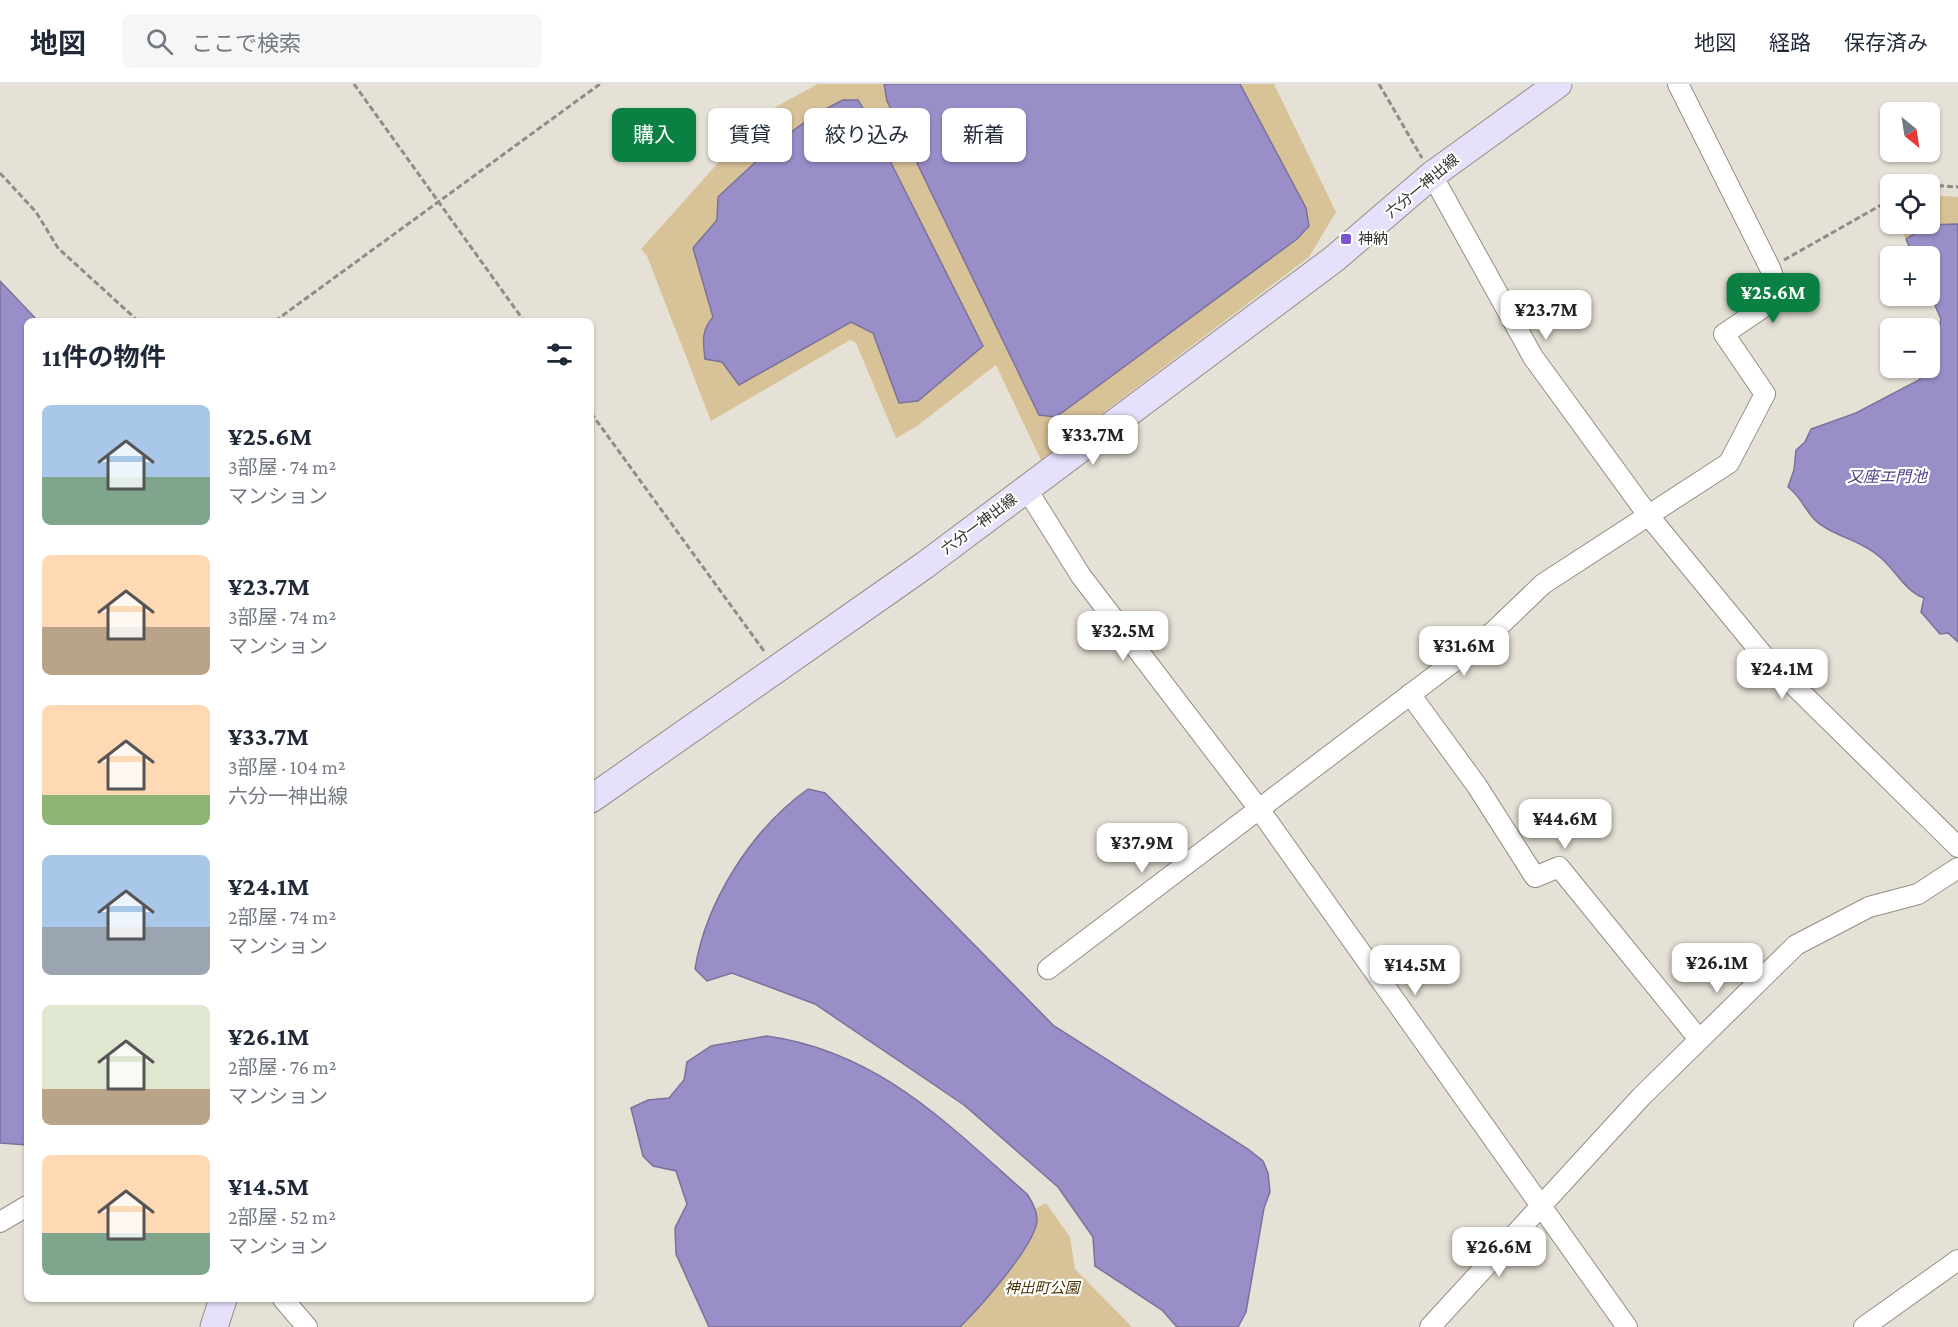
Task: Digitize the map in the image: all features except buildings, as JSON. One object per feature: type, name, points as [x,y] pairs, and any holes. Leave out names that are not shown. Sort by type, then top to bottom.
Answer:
[{"type":"main road","name":"六分一神出線","points":[[594,797],[925,565],[1334,259],[1432,175],[1558,84]]},
{"type":"main road","points":[[214,1327],[222,1302]]},
{"type":"street","points":[[1048,969],[1494,631],[1543,584],[1729,464],[1765,394],[1724,334],[1780,296],[1770,268],[1678,84]]},
{"type":"street","points":[[1432,175],[1533,357],[1648,515],[1762,655],[1958,847]]},
{"type":"street","points":[[1026,488],[1081,576],[1259,809],[1627,1327]]},
{"type":"street","points":[[1410,694],[1477,786],[1535,877],[1559,867],[1698,1038]]},
{"type":"street","points":[[1430,1327],[1539,1205],[1698,1038],[1796,945],[1869,907],[1918,894],[1958,867]]},
{"type":"street","points":[[0,1222],[24,1208]]},
{"type":"street","points":[[1864,1327],[1958,1260]]},
{"type":"street","points":[[286,1302],[307,1327]]},
{"type":"path","points":[[354,84],[522,318]]},
{"type":"path","points":[[279,318],[600,84]]},
{"type":"path","points":[[1379,84],[1432,175]]},
{"type":"path","points":[[0,173],[36,212],[58,248],[135,318]]},
{"type":"path","points":[[1940,186],[1958,187]]},
{"type":"path","points":[[1770,268],[1880,206]]},
{"type":"path","points":[[594,417],[777,670]]},
{"type":"green space","points":[[818,84],[884,84],[890,108],[863,108],[858,100],[843,100],[829,108],[804,108],[804,123],[792,131],[792,108],[774,108]]},
{"type":"green space","points":[[1240,84],[1274,84],[1336,212],[1309,257],[1041,460],[996,365],[917,426],[896,438],[856,343],[850,340],[711,421],[647,256],[641,249],[719,162],[756,162],[718,197],[717,220],[693,248],[713,317],[706,327],[704,336],[705,359],[722,362],[739,385],[851,321],[873,333],[983,346],[891,162],[917,162],[1039,415],[1056,417],[1297,239],[1309,226],[1306,208]]},
{"type":"green space","points":[[1940,196],[1958,197],[1958,224],[1940,225]]},
{"type":"green space","points":[[1903,234],[1914,234],[1906,239]]},
{"type":"green space","name":"神出町公園","points":[[1046,1203],[1070,1237],[1075,1269],[1132,1327],[960,1327],[1016,1263],[1033,1235],[1037,1221],[1035,1209]]},
{"type":"water","points":[[884,84],[1240,84],[1306,208],[1309,226],[1297,239],[1056,417],[1039,415],[917,162],[930,162],[930,108],[890,108]]},
{"type":"water","points":[[843,100],[858,100],[863,108],[829,108]]},
{"type":"water","points":[[804,123],[804,162],[891,162],[983,346],[918,401],[899,403],[873,333],[851,322],[739,385],[722,362],[705,359],[704,336],[706,327],[713,317],[693,248],[717,220],[718,197],[756,162],[792,162],[792,131]]},
{"type":"water","name":"又座エ門池","points":[[1958,224],[1958,642],[1948,633],[1940,634],[1921,612],[1924,598],[1906,586],[1887,563],[1865,547],[1820,525],[1788,487],[1794,470],[1796,450],[1805,442],[1811,429],[1856,413],[1921,378],[1940,378],[1941,319],[1935,306],[1940,306],[1940,246],[1909,246],[1906,239],[1914,234],[1940,234],[1940,225]]},
{"type":"water","points":[[0,281],[35,318],[24,318],[24,1145],[0,1143]]},
{"type":"water","points":[[808,789],[825,793],[1054,1026],[1248,1149],[1263,1161],[1268,1173],[1270,1192],[1264,1208],[1246,1312],[1238,1327],[1177,1327],[1162,1310],[1095,1266],[1093,1237],[1058,1187],[964,1105],[815,1004],[732,973],[707,981],[695,969],[709,918],[735,868],[768,824]]},
{"type":"water","points":[[767,1036],[807,1044],[843,1057],[877,1074],[909,1094],[939,1117],[1027,1194],[1037,1220],[1027,1245],[1005,1276],[960,1327],[709,1327],[676,1254],[675,1228],[687,1204],[676,1171],[653,1166],[643,1156],[631,1108],[648,1100],[669,1098],[684,1080],[687,1062],[711,1046]]},
{"type":"place","name":"神納","points":[[1346,239]]}]
